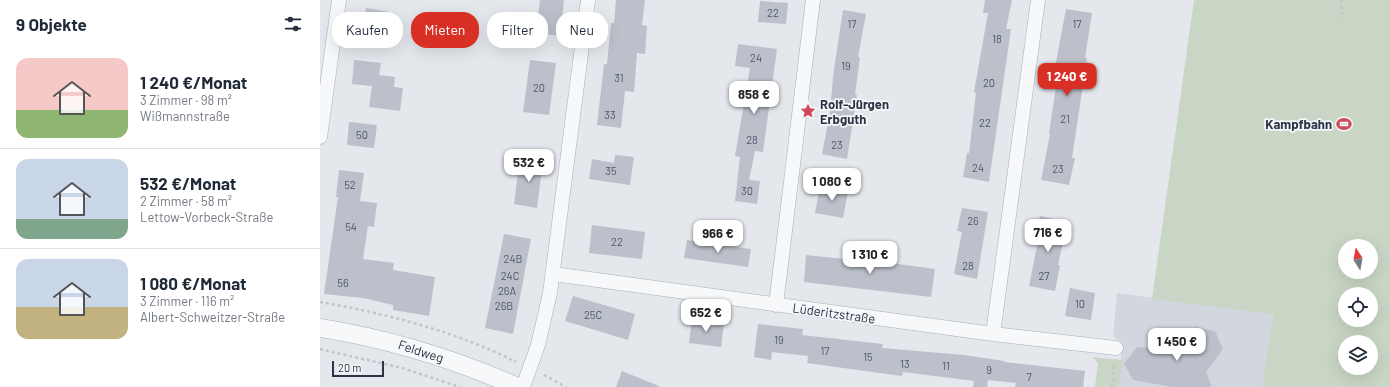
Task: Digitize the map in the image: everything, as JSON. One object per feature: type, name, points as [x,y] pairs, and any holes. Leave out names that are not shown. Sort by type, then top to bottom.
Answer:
[{"type":"street","points":[[320,137],[339,0]]},
{"type":"street","points":[[523,387],[530,369],[543,323],[553,274],[588,0]]},
{"type":"street","points":[[776,305],[813,0]]},
{"type":"street","points":[[993,334],[1038,0]]},
{"type":"street","name":"Lüderitzstraße","points":[[553,274],[993,334],[1116,348]]},
{"type":"street","name":"Feldweg","points":[[320,328],[402,345],[459,364],[518,387]]},
{"type":"path","points":[[1341,0],[1343,19]]},
{"type":"path","points":[[320,302],[370,312],[422,326],[471,343],[530,369],[566,387]]},
{"type":"path","points":[[1112,387],[1116,348]]},
{"type":"path","points":[[320,350],[402,368],[460,387]]},
{"type":"shaded area","points":[[1117,293],[1273,314],[1262,387],[1119,387],[1122,342],[1113,336]]},
{"type":"green space","points":[[1194,0],[1390,0],[1390,387],[1262,387],[1273,314],[1152,299]]},
{"type":"green space","points":[[1092,357],[1122,360],[1119,387],[1095,387],[1098,363]]},
{"type":"building","points":[[540,0],[564,0],[563,12],[556,12],[556,36],[548,34],[548,12],[539,12]]},
{"type":"building","points":[[616,0],[645,0],[642,25],[647,26],[645,54],[637,53],[634,92],[625,91],[621,128],[597,125],[604,64],[607,64],[611,23],[614,23]]},
{"type":"building","points":[[985,0],[1012,0],[1006,29],[1011,29],[989,182],[963,177],[967,153],[969,153],[976,93],[974,92],[988,13],[983,13]]},
{"type":"building","points":[[760,1],[788,3],[786,24],[758,22]]},
{"type":"building","points":[[366,8],[390,12],[365,12]]},
{"type":"building","points":[[1066,9],[1092,13],[1072,158],[1075,158],[1069,185],[1041,180],[1050,134],[1057,79],[1053,78]]},
{"type":"building","points":[[843,10],[866,14],[858,57],[860,57],[855,95],[857,95],[847,159],[822,154],[830,113],[833,76]]},
{"type":"building","points":[[738,44],[777,49],[763,152],[755,151],[749,180],[760,181],[757,204],[735,201],[740,157],[735,156],[750,68],[735,66]]},
{"type":"building","points":[[354,60],[381,63],[379,75],[395,77],[394,87],[403,88],[400,111],[369,107],[372,86],[352,84]]},
{"type":"building","points":[[530,60],[556,63],[549,115],[523,112]]},
{"type":"building","points":[[349,122],[377,125],[374,148],[347,145]]},
{"type":"building","points":[[615,155],[634,157],[630,185],[589,179],[592,159],[614,163]]},
{"type":"building","points":[[520,158],[543,161],[537,208],[514,204]]},
{"type":"building","points":[[339,170],[364,173],[360,201],[377,203],[374,227],[368,226],[363,259],[394,263],[393,270],[435,277],[429,316],[393,310],[393,305],[363,298],[324,294],[338,197],[336,197]]},
{"type":"building","points":[[820,186],[848,191],[843,218],[815,213]]},
{"type":"building","points":[[962,208],[988,212],[977,279],[954,274],[962,232],[957,231]]},
{"type":"building","points":[[1040,216],[1067,222],[1058,265],[1060,265],[1055,291],[1029,286],[1038,241],[1034,240]]},
{"type":"building","points":[[592,225],[645,232],[642,259],[589,253]]},
{"type":"building","points":[[504,234],[531,239],[513,334],[485,328]]},
{"type":"building","points":[[687,240],[751,249],[748,267],[684,258]]},
{"type":"building","points":[[806,255],[854,260],[855,257],[883,260],[883,262],[935,269],[931,297],[804,282]]},
{"type":"building","points":[[1070,288],[1095,293],[1091,320],[1065,316]]},
{"type":"building","points":[[573,296],[635,314],[628,340],[565,321]]},
{"type":"building","points":[[692,319],[724,323],[721,347],[689,343]]},
{"type":"building","points":[[758,324],[803,329],[802,335],[883,344],[882,348],[964,355],[1004,362],[1085,371],[1083,387],[1015,387],[1016,383],[988,380],[987,387],[973,387],[974,381],[903,372],[902,376],[807,363],[808,356],[772,352],[771,360],[754,357]]},
{"type":"building","points":[[1195,327],[1215,331],[1223,349],[1206,372],[1212,387],[1173,387],[1133,380],[1124,364],[1137,347],[1178,350]]},
{"type":"building","points":[[622,371],[659,386],[659,387],[616,387]]},
{"type":"place","name":"Rolf-Jürgen Erbguth","points":[[808,111]]},
{"type":"place","name":"Kampfbahn","points":[[1344,124]]}]
